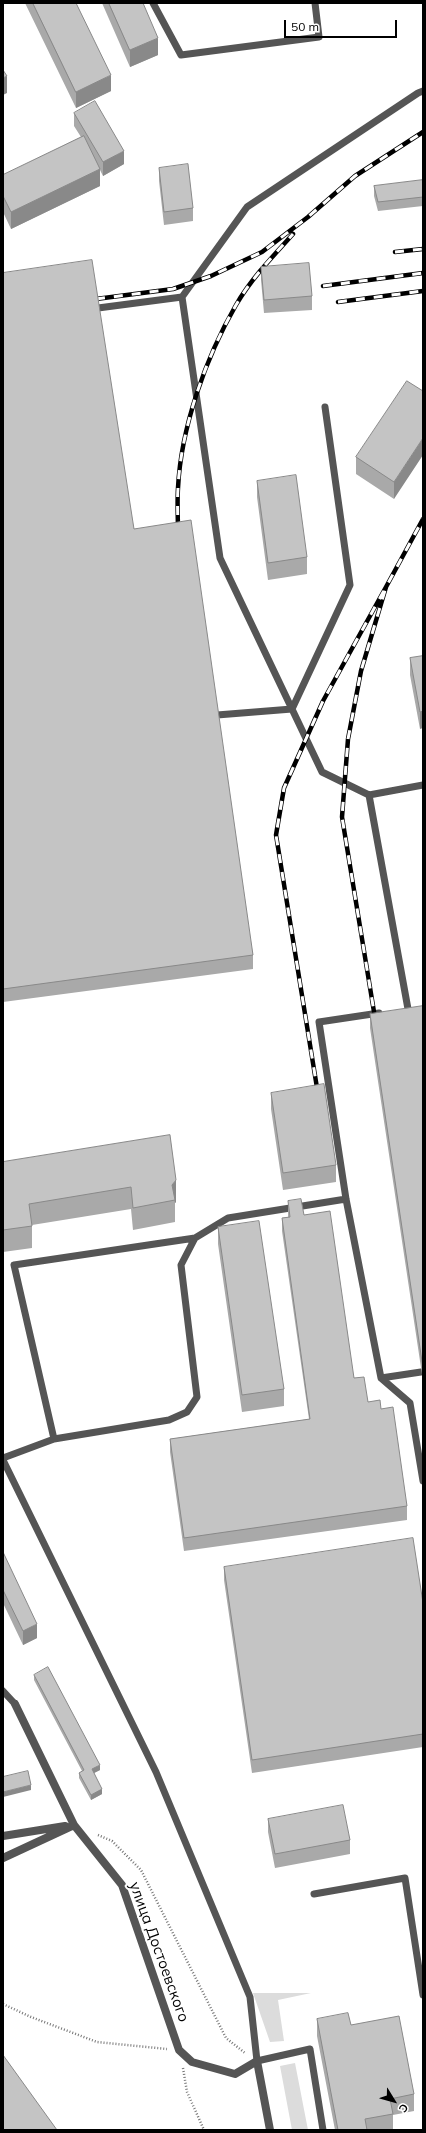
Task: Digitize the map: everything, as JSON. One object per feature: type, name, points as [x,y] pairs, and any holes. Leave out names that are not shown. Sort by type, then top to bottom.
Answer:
[{"type":"street","name":"улица Достоевского","points":[[15,1704],[74,1825],[122,1885],[179,2050]]},
{"type":"street","points":[[3,1836],[74,1825]]},
{"type":"street","points":[[3,1858],[74,1825]]},
{"type":"street","points":[[179,2050],[192,2062],[235,2074],[257,2061],[270,2130]]},
{"type":"lane","points":[[153,3],[181,54],[319,37],[315,3]]},
{"type":"lane","points":[[423,91],[418,92],[247,208],[182,297],[220,558],[322,772],[370,795],[423,785]]},
{"type":"lane","points":[[98,308],[182,297]]},
{"type":"lane","points":[[292,709],[350,585],[325,407]]},
{"type":"lane","points":[[217,715],[292,709]]},
{"type":"lane","points":[[370,795],[408,1009]]},
{"type":"lane","points":[[388,1012],[319,1022],[346,1199],[381,1378],[410,1403],[423,1481]]},
{"type":"lane","points":[[54,1439],[14,1265],[195,1238],[228,1218],[346,1199]]},
{"type":"lane","points":[[195,1238],[181,1265],[197,1396],[187,1412],[169,1420],[54,1439],[3,1459],[156,1772],[250,1997],[257,2061],[310,2049],[323,2130]]},
{"type":"lane","points":[[381,1378],[422,1372]]},
{"type":"lane","name":"улица Достоевского","points":[[3,1691],[15,1704]]},
{"type":"lane","points":[[314,1894],[405,1878],[423,1995]]},
{"type":"path","points":[[93,1833],[112,1841],[141,1870],[226,2038],[257,2061]]},
{"type":"path","points":[[3,2004],[31,2017],[97,2042],[179,2050],[187,2092],[204,2130]]},
{"type":"shaded area","points":[[253,1993],[311,1993],[278,2000],[284,2041],[270,2042]]},
{"type":"shaded area","points":[[295,2063],[308,2130],[292,2130],[280,2066]]},
{"type":"building","points":[[33,3],[76,3],[111,75],[76,92]]},
{"type":"building","points":[[109,3],[143,3],[158,38],[130,50]]},
{"type":"building","points":[[3,70],[7,76],[3,78]]},
{"type":"building","points":[[95,101],[124,151],[103,162],[74,113]]},
{"type":"building","points":[[84,136],[100,169],[11,212],[3,196],[3,175]]},
{"type":"building","points":[[188,164],[193,208],[164,212],[159,168]]},
{"type":"building","points":[[423,180],[423,197],[378,202],[374,186]]},
{"type":"building","points":[[92,260],[134,529],[191,520],[253,955],[3,989],[3,273]]},
{"type":"building","points":[[309,263],[312,296],[264,300],[261,267]]},
{"type":"building","points":[[407,381],[423,391],[423,438],[394,482],[356,457]]},
{"type":"building","points":[[296,475],[307,557],[268,563],[257,481]]},
{"type":"building","points":[[423,656],[423,711],[420,712],[410,658]]},
{"type":"building","points":[[423,1006],[423,1368],[370,1014]]},
{"type":"building","points":[[324,1084],[336,1165],[283,1173],[271,1093]]},
{"type":"building","points":[[170,1135],[176,1180],[172,1185],[175,1200],[133,1208],[131,1187],[29,1204],[32,1226],[3,1230],[3,1162]]},
{"type":"building","points":[[301,1199],[304,1215],[330,1211],[354,1378],[364,1377],[368,1402],[380,1400],[381,1409],[393,1407],[407,1506],[184,1538],[170,1439],[310,1419],[282,1218],[290,1217],[288,1201]]},
{"type":"building","points":[[259,1221],[284,1389],[242,1395],[218,1227]]},
{"type":"building","points":[[413,1538],[423,1603],[423,1734],[252,1760],[224,1567]]},
{"type":"building","points":[[3,1552],[37,1624],[23,1631],[3,1590]]},
{"type":"building","points":[[48,1667],[100,1765],[92,1769],[102,1789],[91,1795],[79,1773],[84,1770],[34,1675]]},
{"type":"building","points":[[28,1771],[31,1785],[3,1792],[3,1777]]},
{"type":"building","points":[[343,1805],[350,1840],[275,1854],[268,1819]]},
{"type":"building","points":[[348,2013],[351,2025],[399,2016],[414,2094],[390,2099],[393,2114],[365,2119],[367,2130],[338,2130],[317,2019]]},
{"type":"building","points":[[3,2055],[57,2130],[3,2130]]},
{"type":"railway","points":[[96,299],[173,289],[211,276],[262,252],[308,217],[355,176],[423,132]]},
{"type":"railway","points":[[178,533],[180,465],[190,417],[205,370],[225,325],[242,295],[263,268],[293,234]]},
{"type":"railway","points":[[395,252],[423,249]]},
{"type":"railway","points":[[323,286],[423,273]]},
{"type":"railway","points":[[338,302],[423,291]]},
{"type":"railway","points":[[376,1024],[342,817],[348,739],[361,671],[386,587],[423,519]]},
{"type":"railway","points":[[318,1094],[276,835],[284,788],[323,701],[386,587]]}]
